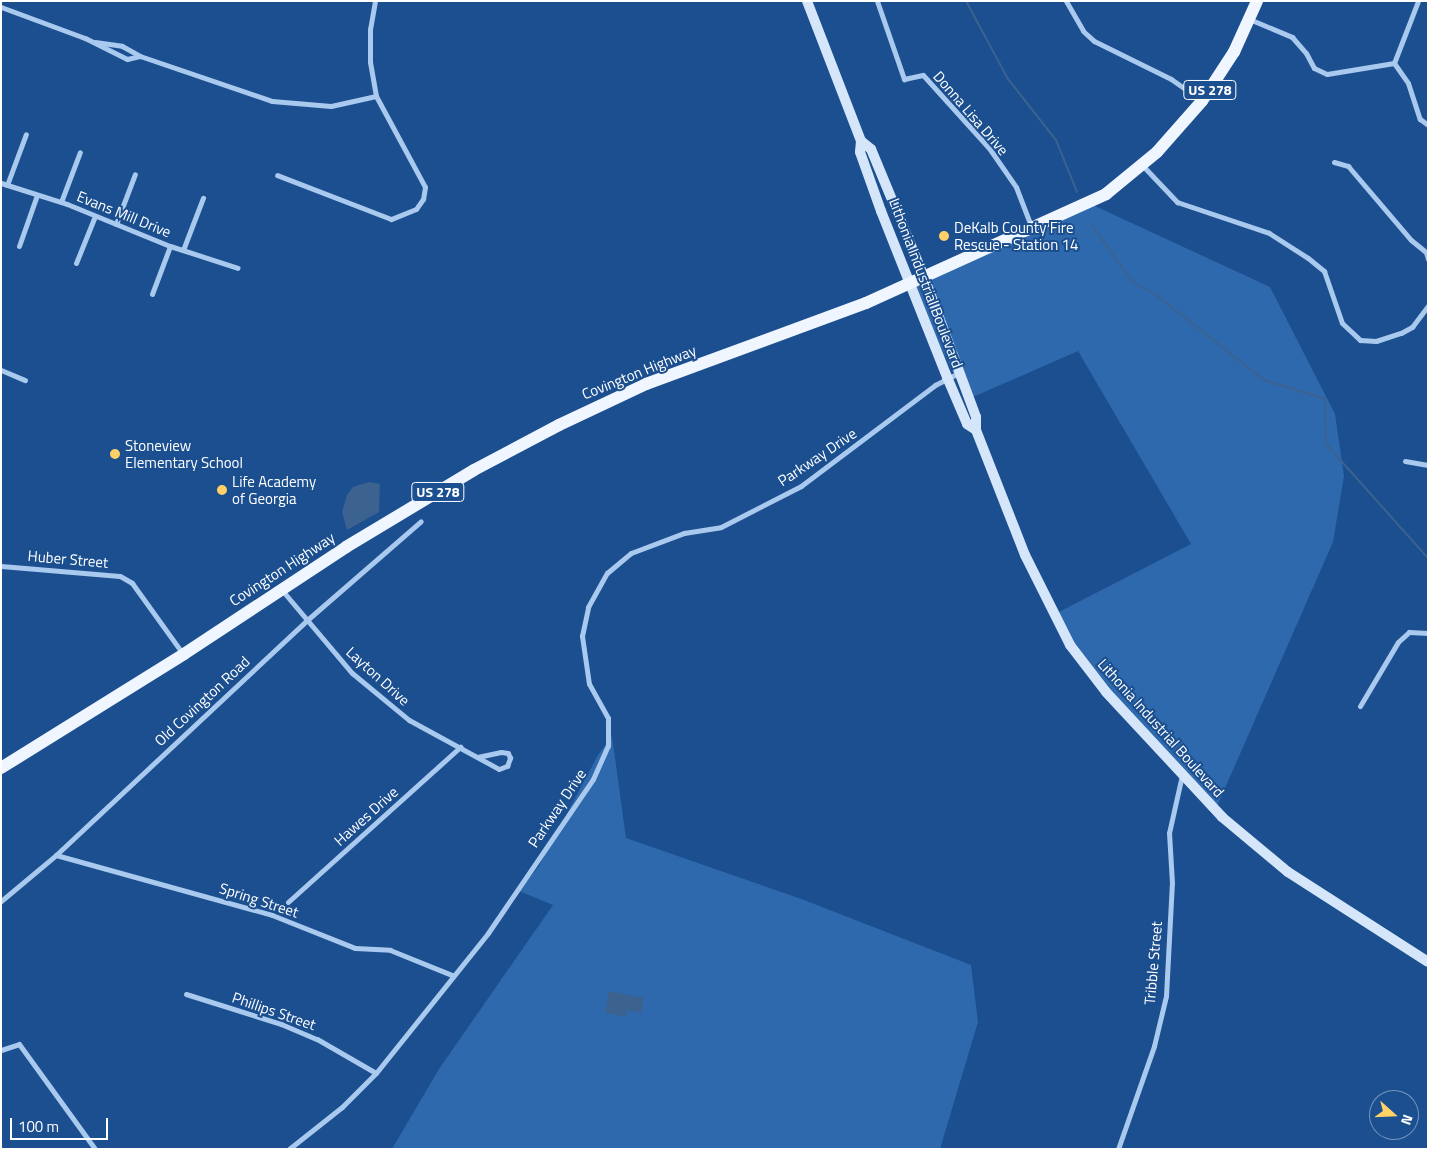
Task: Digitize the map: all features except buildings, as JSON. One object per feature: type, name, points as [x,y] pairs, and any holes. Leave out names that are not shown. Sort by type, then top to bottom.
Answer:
[{"type":"main road","name":"Lithonia Industrial Boulevard","points":[[807,1],[861,142],[860,152],[947,377],[967,424],[976,430]]},
{"type":"main road","name":"Covington Highway","points":[[1,768],[184,654],[281,589],[474,470],[583,412],[646,384],[866,303],[1106,194],[1142,166],[1202,101],[1234,52],[1257,1]]},
{"type":"main road","name":"Lithonia Industrial Boulevard","points":[[861,142],[871,149],[924,277],[976,417],[976,430],[1025,555],[1070,645],[1106,692],[1222,817],[1283,868],[1428,962]]},
{"type":"street","points":[[277,175],[391,219],[416,209],[423,199],[422,177],[376,96],[370,54],[375,1]]},
{"type":"street","name":"Donna Lisa Drive","points":[[877,1],[904,79],[922,75],[989,148],[1016,187],[1032,229]]},
{"type":"street","points":[[1066,1],[1083,31],[1094,41],[1171,79],[1202,101]]},
{"type":"street","points":[[1394,63],[1418,1]]},
{"type":"street","points":[[1,8],[96,42],[127,58],[140,56]]},
{"type":"street","points":[[1249,19],[1292,38],[1306,53],[1314,68],[1327,74],[1394,63]]},
{"type":"street","points":[[96,42],[122,46],[140,56],[272,101],[331,106],[376,96]]},
{"type":"street","points":[[1394,63],[1408,83],[1420,119],[1428,125]]},
{"type":"street","points":[[4,184],[26,134]]},
{"type":"street","points":[[61,202],[80,152]]},
{"type":"street","points":[[1334,162],[1348,166],[1411,240],[1426,252],[1428,259]]},
{"type":"street","points":[[1142,166],[1177,202],[1269,233],[1308,258],[1324,271],[1342,323],[1360,340],[1376,341],[1401,333],[1412,327],[1428,306]]},
{"type":"street","points":[[116,224],[135,174]]},
{"type":"street","name":"Evans Mill Drive","points":[[4,184],[61,202],[170,246],[238,268]]},
{"type":"street","points":[[19,246],[37,194]]},
{"type":"street","points":[[184,250],[203,198]]},
{"type":"street","points":[[76,263],[95,216]]},
{"type":"street","points":[[152,294],[170,246]]},
{"type":"street","points":[[1,370],[25,380]]},
{"type":"street","name":"Parkway Drive","points":[[289,1149],[342,1107],[376,1073],[452,975],[488,934],[593,779],[608,746],[608,718],[589,684],[582,645],[588,607],[607,573],[631,553],[684,533],[721,527],[801,486],[947,377],[960,373]]},
{"type":"street","points":[[1404,461],[1428,465]]},
{"type":"street","name":"Old Covington Road","points":[[1,901],[56,855],[306,621],[421,521]]},
{"type":"street","name":"Huber Street","points":[[1,566],[120,576],[132,583],[184,654]]},
{"type":"street","name":"Layton Drive","points":[[281,589],[306,621],[352,672],[409,720],[499,769],[507,766],[510,758],[508,753],[502,752],[478,757]]},
{"type":"street","points":[[1360,706],[1398,642],[1409,632],[1428,633]]},
{"type":"street","name":"Hawes Drive","points":[[288,902],[460,748]]},
{"type":"street","name":"Tribble Street","points":[[1118,1149],[1154,1046],[1166,996],[1172,883],[1169,833],[1182,774]]},
{"type":"street","name":"Spring Street","points":[[56,855],[272,915],[355,948],[390,950],[452,975]]},
{"type":"street","name":"Phillips Street","points":[[186,994],[281,1024],[317,1039],[376,1073]]},
{"type":"street","points":[[1,1050],[19,1044],[94,1149]]},
{"type":"shaded area","points":[[1082,200],[1270,287],[1335,414],[1344,476],[1333,542],[1215,811],[1095,681],[1057,613],[1191,544],[1078,351],[966,400],[910,283]]},
{"type":"shaded area","points":[[369,482],[380,484],[379,512],[347,530],[342,512],[347,495],[353,487]]},
{"type":"shaded area","points":[[612,736],[626,838],[804,900],[971,965],[978,1022],[940,1149],[392,1149],[439,1069],[553,905],[519,891],[539,866],[598,755]]},
{"type":"shaded area","points":[[609,991],[644,998],[641,1013],[627,1010],[626,1017],[605,1013]]},
{"type":"waterway","points":[[966,1],[1008,79],[1056,140],[1077,192]]},
{"type":"waterway","points":[[1092,226],[1133,282],[1156,295],[1264,380],[1325,399],[1326,444],[1428,558]]},
{"type":"place","name":"DeKalb County Fire Rescue - Station 14","points":[[944,236]]},
{"type":"place","name":"Stoneview Elementary School","points":[[115,454]]},
{"type":"place","name":"Life Academy of Georgia","points":[[222,490]]}]
